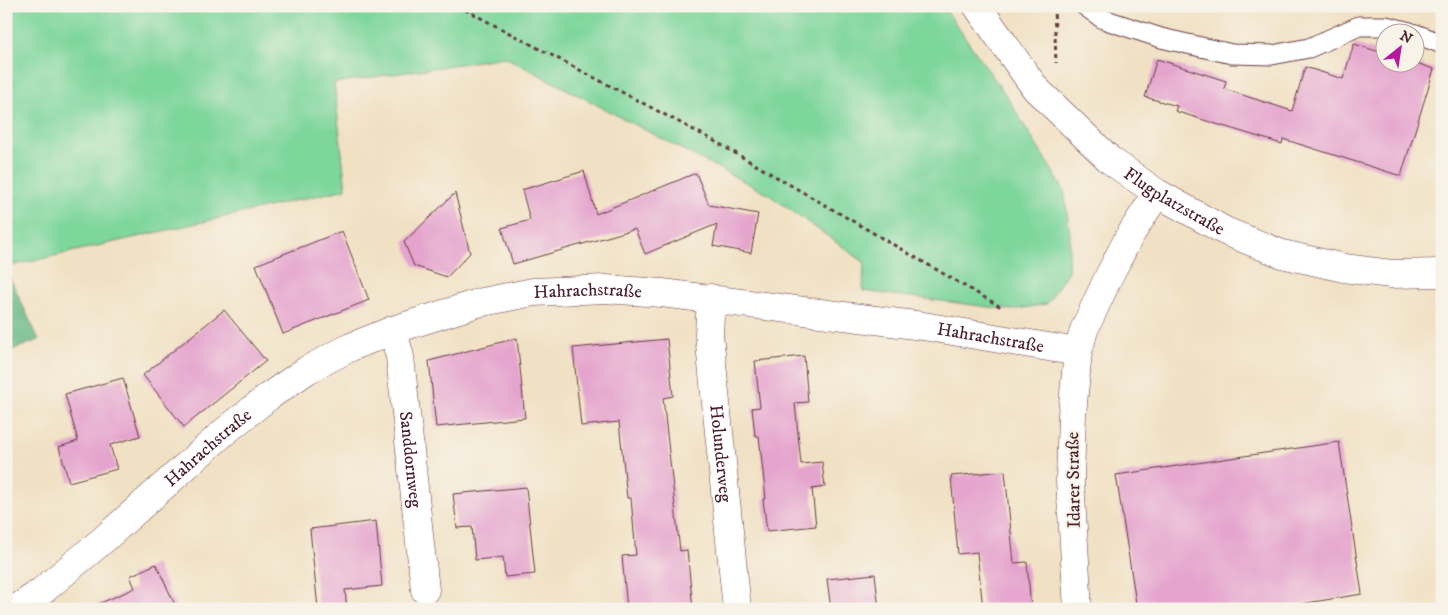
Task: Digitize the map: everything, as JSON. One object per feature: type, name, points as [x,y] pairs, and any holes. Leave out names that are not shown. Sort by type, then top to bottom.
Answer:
[{"type":"street","name":"Flugplatzstraße","points":[[977,6],[1036,89],[1110,160],[1157,194],[1225,231],[1282,254],[1344,268],[1391,274],[1442,273]]},
{"type":"street","points":[[1078,352],[1084,330],[1109,276],[1129,237],[1157,194]]},
{"type":"street","name":"Hahrachstraße","points":[[16,609],[41,592],[61,575],[223,433],[306,370],[351,346],[393,330],[478,303],[533,292],[605,290],[662,293],[923,326],[1078,352]]},
{"type":"street","name":"Holunderweg","points":[[711,298],[709,334],[737,609]]},
{"type":"street","name":"Sanddornweg","points":[[393,330],[400,357],[425,590]]},
{"type":"street","name":"Idarer Straße","points":[[1078,352],[1072,414],[1070,481],[1078,609]]},
{"type":"lane","points":[[1085,6],[1103,19],[1161,38],[1232,54],[1272,55],[1310,48],[1359,26],[1376,26]]},
{"type":"lane","points":[[1426,38],[1442,44]]},
{"type":"path","points":[[458,6],[711,139],[1000,306],[1027,344]]},
{"type":"path","points":[[1054,6],[1056,63]]},
{"type":"green space","points":[[6,6],[943,6],[1007,97],[1064,190],[1070,234],[1068,271],[1047,304],[1012,310],[863,291],[864,262],[768,194],[505,57],[334,83],[346,189],[6,267]]},
{"type":"green space","points":[[6,269],[39,340],[6,352]]},
{"type":"building","points":[[1354,44],[1376,51],[1376,72],[1426,72],[1426,66],[1434,69],[1401,176],[1283,139],[1282,144],[1213,123],[1175,111],[1177,106],[1145,97],[1157,59],[1226,81],[1224,89],[1292,111],[1305,67],[1343,79]]},
{"type":"building","points":[[584,171],[596,214],[696,173],[709,205],[758,214],[751,253],[713,246],[717,224],[645,254],[635,229],[513,264],[502,228],[530,220],[522,190]]},
{"type":"building","points":[[455,193],[470,253],[447,277],[414,266],[404,242]]},
{"type":"building","points":[[342,231],[369,300],[283,334],[256,265]]},
{"type":"building","points":[[224,310],[266,361],[184,427],[143,375]]},
{"type":"building","points":[[517,338],[525,418],[436,427],[429,361]]},
{"type":"building","points":[[667,339],[673,396],[663,398],[680,551],[687,550],[693,609],[627,609],[622,556],[636,555],[631,498],[627,498],[619,422],[581,426],[573,348]]},
{"type":"building","points":[[804,356],[808,402],[795,403],[801,464],[822,462],[825,487],[812,489],[816,526],[767,531],[763,499],[766,499],[759,436],[755,436],[752,408],[760,407],[755,361]]},
{"type":"building","points":[[123,378],[140,436],[110,445],[117,469],[69,482],[59,447],[78,441],[65,394]]},
{"type":"building","points":[[1339,442],[1362,594],[1270,609],[1137,609],[1116,475]]},
{"type":"building","points":[[1005,471],[1014,563],[1027,562],[1031,609],[983,609],[977,552],[958,554],[951,476]]},
{"type":"building","points":[[526,487],[535,574],[505,577],[503,557],[475,560],[472,527],[457,528],[453,494]]},
{"type":"building","points":[[376,521],[382,586],[345,590],[347,609],[318,609],[310,529]]},
{"type":"building","points":[[156,564],[177,609],[87,609],[135,588],[130,576]]},
{"type":"building","points":[[875,574],[879,609],[831,609],[827,579]]}]
